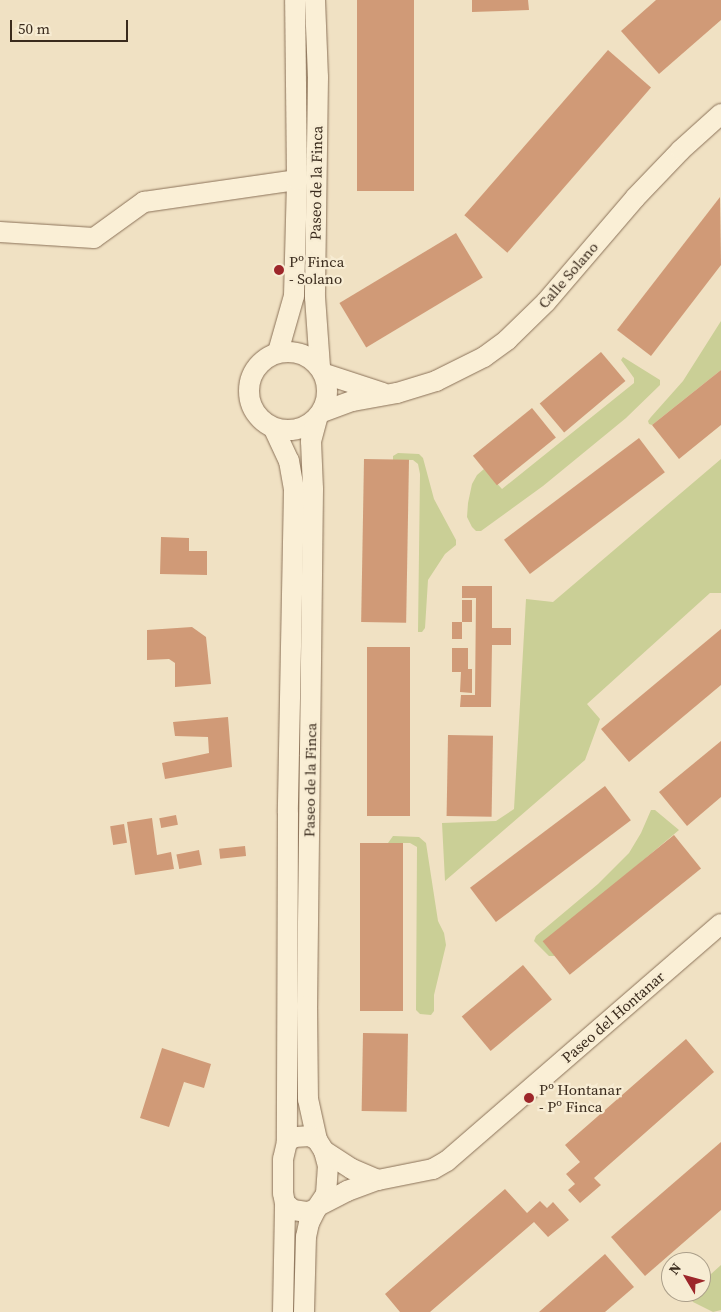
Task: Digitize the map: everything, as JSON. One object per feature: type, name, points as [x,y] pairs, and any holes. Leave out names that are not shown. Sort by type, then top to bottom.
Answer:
[{"type":"street","name":"Paseo de la Finca","points":[[278,352],[294,296],[297,180],[295,0]]},
{"type":"street","name":"Paseo de la Finca","points":[[315,0],[318,77],[315,297],[322,370]]},
{"type":"street","name":"Calle Solano","points":[[320,415],[353,401],[436,382],[469,366],[506,340],[546,302],[662,168],[721,114]]},
{"type":"street","name":"Paseo de la Finca","points":[[0,232],[94,238],[144,202],[297,180]]},
{"type":"street","points":[[322,370],[328,393],[320,415],[304,428],[289,431],[274,429],[258,417],[249,399],[250,379],[260,362],[278,352],[294,351],[308,356],[322,370],[387,394]]},
{"type":"street","name":"Paseo de la Finca","points":[[320,415],[311,441],[313,489],[308,1099],[320,1146]]},
{"type":"street","name":"Paseo de la Finca","points":[[274,429],[289,461],[294,490],[288,812],[287,1142]]},
{"type":"street","name":"Paseo del Hontanar","points":[[318,1207],[347,1191],[378,1180],[433,1169],[447,1161],[721,924]]},
{"type":"street","points":[[283,1312],[285,1203],[283,1159],[287,1142],[302,1134],[352,1170],[378,1180]]},
{"type":"street","points":[[304,1312],[306,1237],[309,1224],[328,1182],[328,1166],[320,1146]]},
{"type":"street","points":[[285,1203],[293,1210],[301,1212],[318,1207]]},
{"type":"green space","points":[[721,321],[721,370],[652,425],[649,424],[648,421],[651,417],[683,381]]},
{"type":"green space","points":[[623,357],[660,380],[660,385],[626,418],[543,486],[481,531],[476,531],[467,517],[472,484],[477,475],[484,469],[502,489],[634,383],[634,378],[621,360]]},
{"type":"green space","points":[[398,453],[419,454],[423,458],[434,499],[456,540],[456,545],[445,554],[428,580],[425,628],[422,632],[418,632],[420,474],[418,464],[413,460],[393,460],[393,456]]},
{"type":"green space","points":[[721,459],[721,593],[710,593],[587,704],[600,719],[585,760],[445,881],[442,823],[496,821],[514,809],[526,599],[553,602]]},
{"type":"green space","points":[[651,810],[655,810],[679,830],[545,943],[555,956],[549,956],[534,941],[536,936],[598,884],[629,853],[641,833]]},
{"type":"green space","points":[[393,836],[419,837],[426,843],[438,921],[444,933],[446,945],[434,995],[434,1011],[431,1015],[420,1014],[416,1010],[417,847],[410,843],[388,843]]},
{"type":"green space","points":[[721,1265],[721,1310],[713,1312],[693,1302],[711,1302],[711,1274]]},
{"type":"building","points":[[357,0],[414,0],[414,191],[357,191]]},
{"type":"building","points":[[472,0],[528,0],[529,10],[472,12]]},
{"type":"building","points":[[656,0],[721,0],[721,20],[659,74],[621,31]]},
{"type":"building","points":[[608,50],[651,87],[507,253],[464,215]]},
{"type":"building","points":[[720,197],[721,265],[651,356],[617,330]]},
{"type":"building","points":[[456,233],[483,278],[366,348],[339,303]]},
{"type":"building","points":[[601,352],[625,381],[564,433],[540,403]]},
{"type":"building","points":[[721,370],[721,425],[679,459],[652,425]]},
{"type":"building","points":[[532,408],[556,438],[497,485],[473,456]]},
{"type":"building","points":[[639,438],[665,472],[530,574],[504,540]]},
{"type":"building","points":[[364,459],[409,460],[406,623],[361,622]]},
{"type":"building","points":[[161,537],[189,538],[189,551],[207,551],[207,575],[160,574]]},
{"type":"building","points":[[462,586],[492,586],[492,628],[511,628],[511,645],[492,645],[491,707],[460,707],[461,695],[475,695],[476,598],[462,598]]},
{"type":"building","points":[[462,600],[472,600],[472,622],[462,622]]},
{"type":"building","points":[[452,622],[462,622],[462,639],[452,639]]},
{"type":"building","points":[[192,627],[206,637],[211,684],[175,687],[175,663],[169,659],[147,660],[147,630]]},
{"type":"building","points":[[721,629],[721,685],[629,762],[601,729]]},
{"type":"building","points":[[367,647],[410,647],[410,816],[367,816]]},
{"type":"building","points":[[452,648],[468,648],[468,669],[472,669],[472,693],[460,692],[461,672],[452,672]]},
{"type":"building","points":[[228,717],[232,767],[165,779],[162,763],[209,753],[208,737],[175,736],[173,722]]},
{"type":"building","points":[[448,735],[493,736],[492,817],[447,816]]},
{"type":"building","points":[[721,741],[721,797],[687,826],[659,792]]},
{"type":"building","points":[[605,786],[631,820],[496,922],[470,888]]},
{"type":"building","points":[[176,815],[178,825],[161,828],[159,818]]},
{"type":"building","points":[[152,818],[157,855],[171,852],[174,869],[135,875],[127,822]]},
{"type":"building","points":[[124,824],[127,843],[113,845],[110,826]]},
{"type":"building","points":[[674,835],[701,868],[570,975],[543,941]]},
{"type":"building","points":[[360,843],[403,843],[403,1011],[360,1011]]},
{"type":"building","points":[[245,846],[246,856],[220,859],[219,849]]},
{"type":"building","points":[[199,850],[202,865],[179,869],[176,854]]},
{"type":"building","points":[[523,965],[552,999],[491,1051],[462,1016]]},
{"type":"building","points":[[363,1033],[408,1034],[407,1112],[362,1111]]},
{"type":"building","points":[[686,1039],[714,1072],[594,1178],[601,1185],[580,1203],[568,1190],[575,1184],[566,1174],[580,1162],[565,1145]]},
{"type":"building","points":[[162,1048],[211,1064],[204,1088],[184,1082],[169,1127],[140,1118]]},
{"type":"building","points":[[721,1142],[721,1210],[673,1252],[661,1252],[661,1262],[645,1276],[611,1237]]},
{"type":"building","points":[[505,1189],[527,1213],[540,1201],[547,1208],[553,1202],[569,1220],[548,1237],[534,1222],[430,1312],[400,1312],[385,1294]]},
{"type":"building","points":[[605,1254],[634,1287],[605,1312],[539,1312]]},
{"type":"place","name":"Pº Finca - Solano","points":[[279,270]]},
{"type":"place","name":"Pº Hontanar - Pº Finca","points":[[529,1098]]}]
